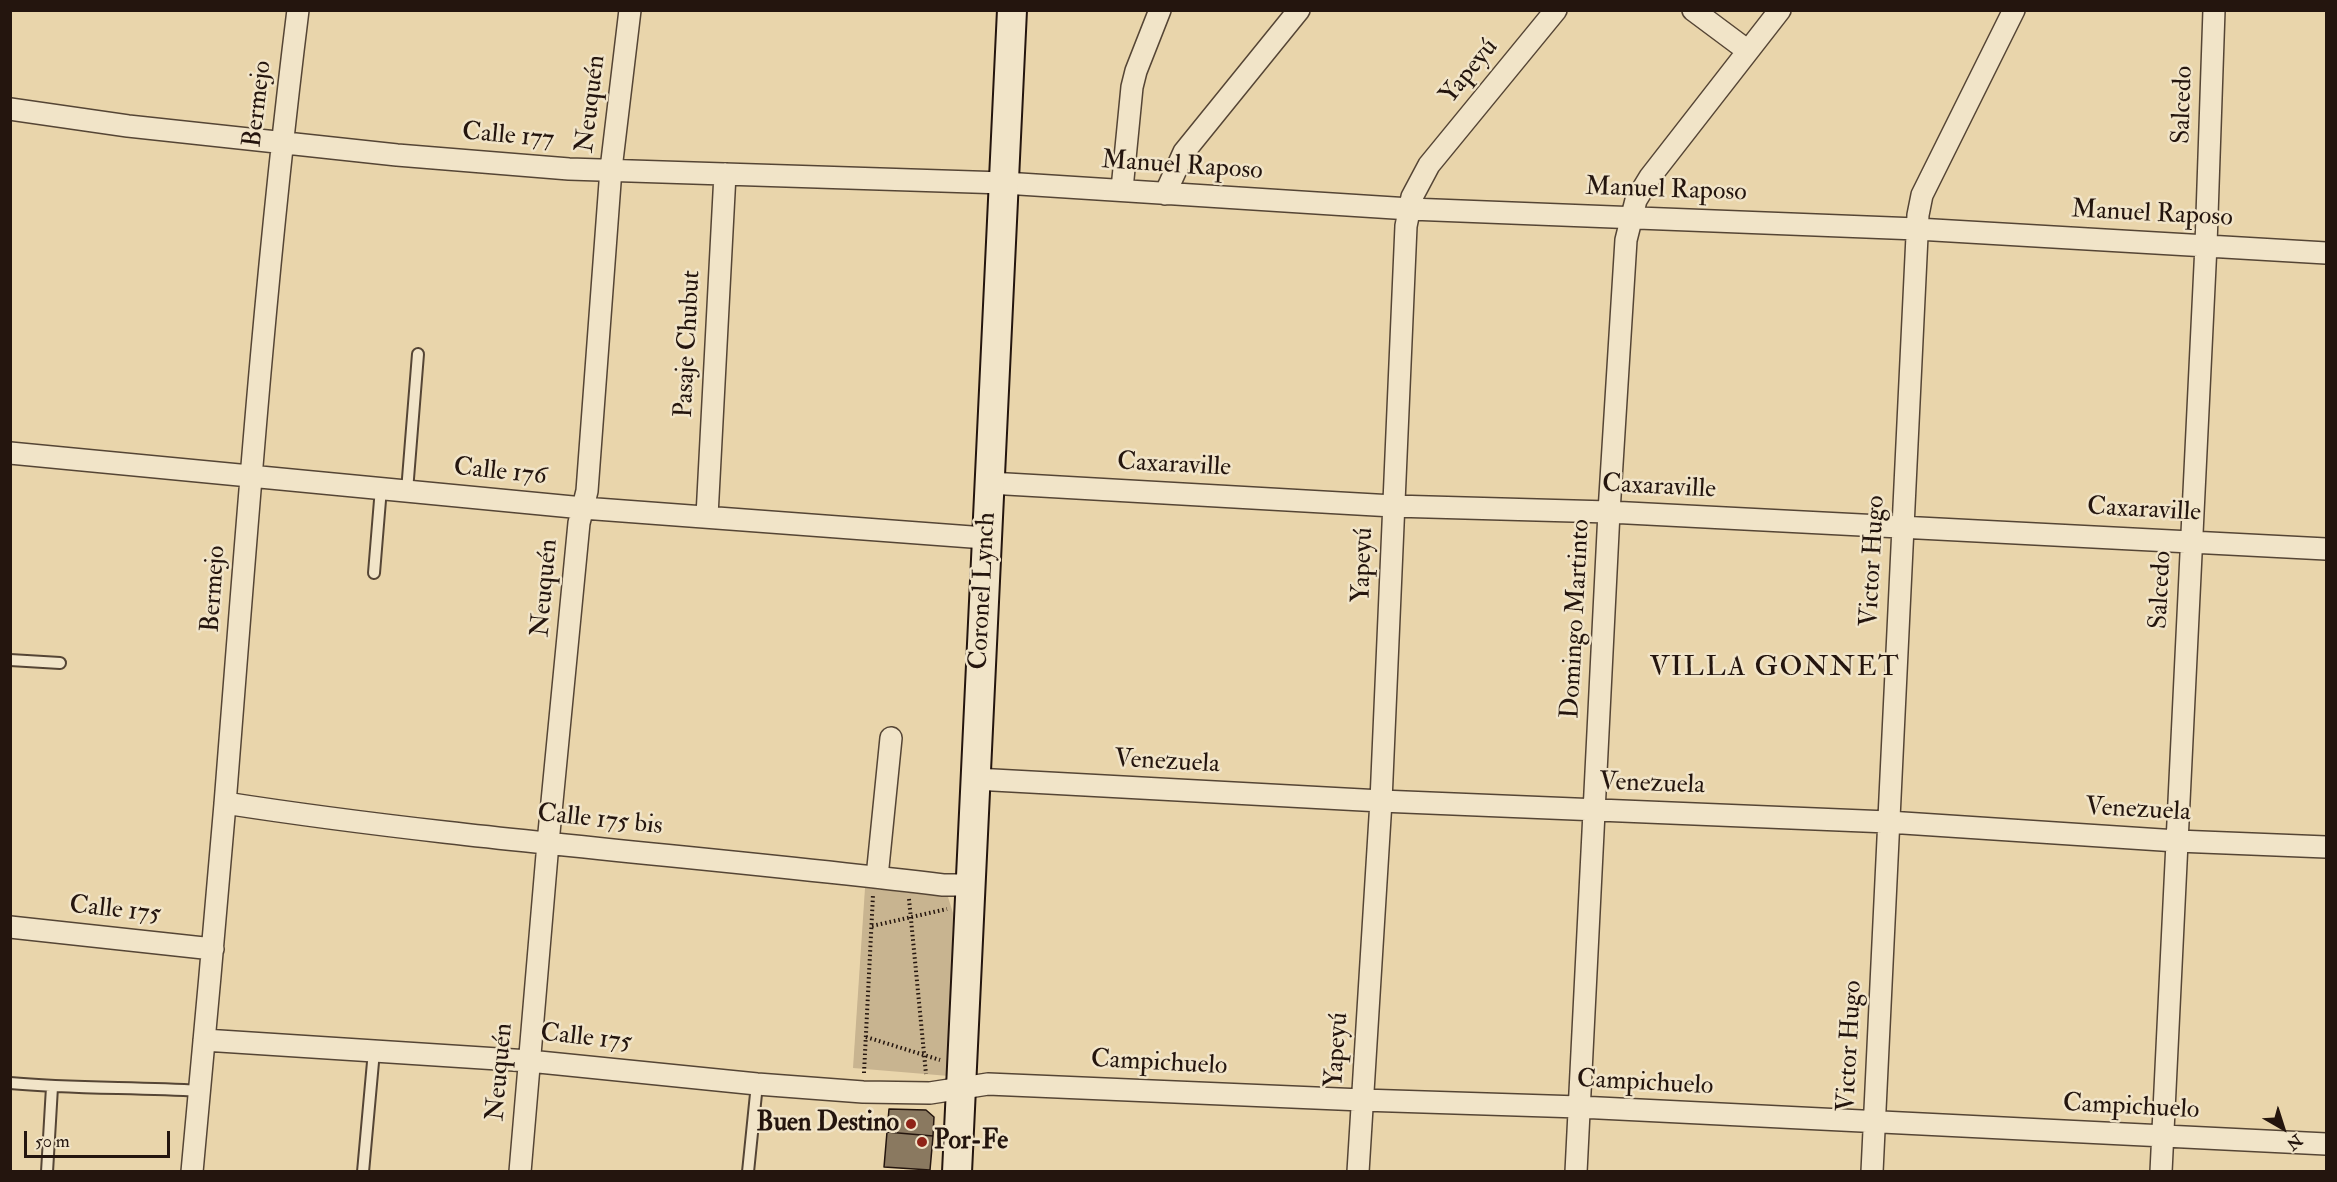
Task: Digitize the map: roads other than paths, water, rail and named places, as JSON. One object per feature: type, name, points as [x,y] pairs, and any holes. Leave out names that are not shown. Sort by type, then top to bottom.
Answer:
[{"type":"main road","name":"Coronel Lynch","points":[[957,1172],[945,1073],[970,885],[1012,10]]},
{"type":"street","name":"Bermejo","points":[[192,1172],[213,949],[251,475],[282,142],[298,10]]},
{"type":"street","name":"Neuquén","points":[[520,1172],[548,843],[579,523],[587,491],[611,169],[630,10]]},
{"type":"street","points":[[1122,189],[1132,87],[1160,10]]},
{"type":"street","points":[[1165,194],[1184,152],[1299,10]]},
{"type":"street","name":"Yapeyú","points":[[1358,1172],[1381,801],[1406,226],[1419,181],[1429,165],[1556,10]]},
{"type":"street","points":[[1693,10],[1748,51]]},
{"type":"street","name":"Domingo Martinto","points":[[1576,1172],[1596,810],[1609,512],[1626,240],[1630,216],[1636,200],[1650,177],[1780,10]]},
{"type":"street","name":"Victor Hugo","points":[[1872,1172],[1917,229],[1922,195],[2014,10]]},
{"type":"street","name":"Salcedo","points":[[2161,1172],[2206,245],[2214,10]]},
{"type":"street","name":"Calle 177","points":[[10,109],[128,126],[557,168],[1004,183]]},
{"type":"street","name":"Pasaje Chubut","points":[[707,516],[725,174]]},
{"type":"street","name":"Manuel Raposo","points":[[1004,183],[1410,209],[1917,229],[2326,253]]},
{"type":"street","name":"Calle 176","points":[[10,453],[583,508],[985,538]]},
{"type":"street","name":"Caxaraville","points":[[989,483],[1393,506],[1609,512],[2192,540],[2326,549]]},
{"type":"street","points":[[875,883],[891,738]]},
{"type":"street","name":"Venezuela","points":[[975,779],[1381,801],[1888,822],[2177,841],[2326,847]]},
{"type":"street","name":"Calle 175 bis","points":[[225,803],[298,814],[875,883],[970,885]]},
{"type":"street","name":"Calle 175","points":[[10,927],[213,949]]},
{"type":"street","name":"Calle 175","points":[[204,1040],[529,1061],[757,1084],[863,1092],[945,1073]]},
{"type":"street","name":"Campichuelo","points":[[945,1073],[988,1083],[1362,1100],[1579,1107],[2326,1144]]},
{"type":"lane","points":[[407,490],[418,354]]},
{"type":"lane","points":[[374,573],[381,488]]},
{"type":"lane","points":[[10,660],[60,663]]},
{"type":"lane","points":[[363,1172],[374,1051]]},
{"type":"lane","points":[[10,1083],[52,1087],[134,1087],[199,1092]]},
{"type":"lane","points":[[748,1172],[757,1084]]},
{"type":"lane","points":[[47,1172],[52,1087]]},
{"type":"place","name":"Buen Destino","points":[[911,1124]]},
{"type":"place","name":"Por-Fe","points":[[922,1142]]},
{"type":"district","name":"VILLA GONNET","points":[[1775,669]]}]
